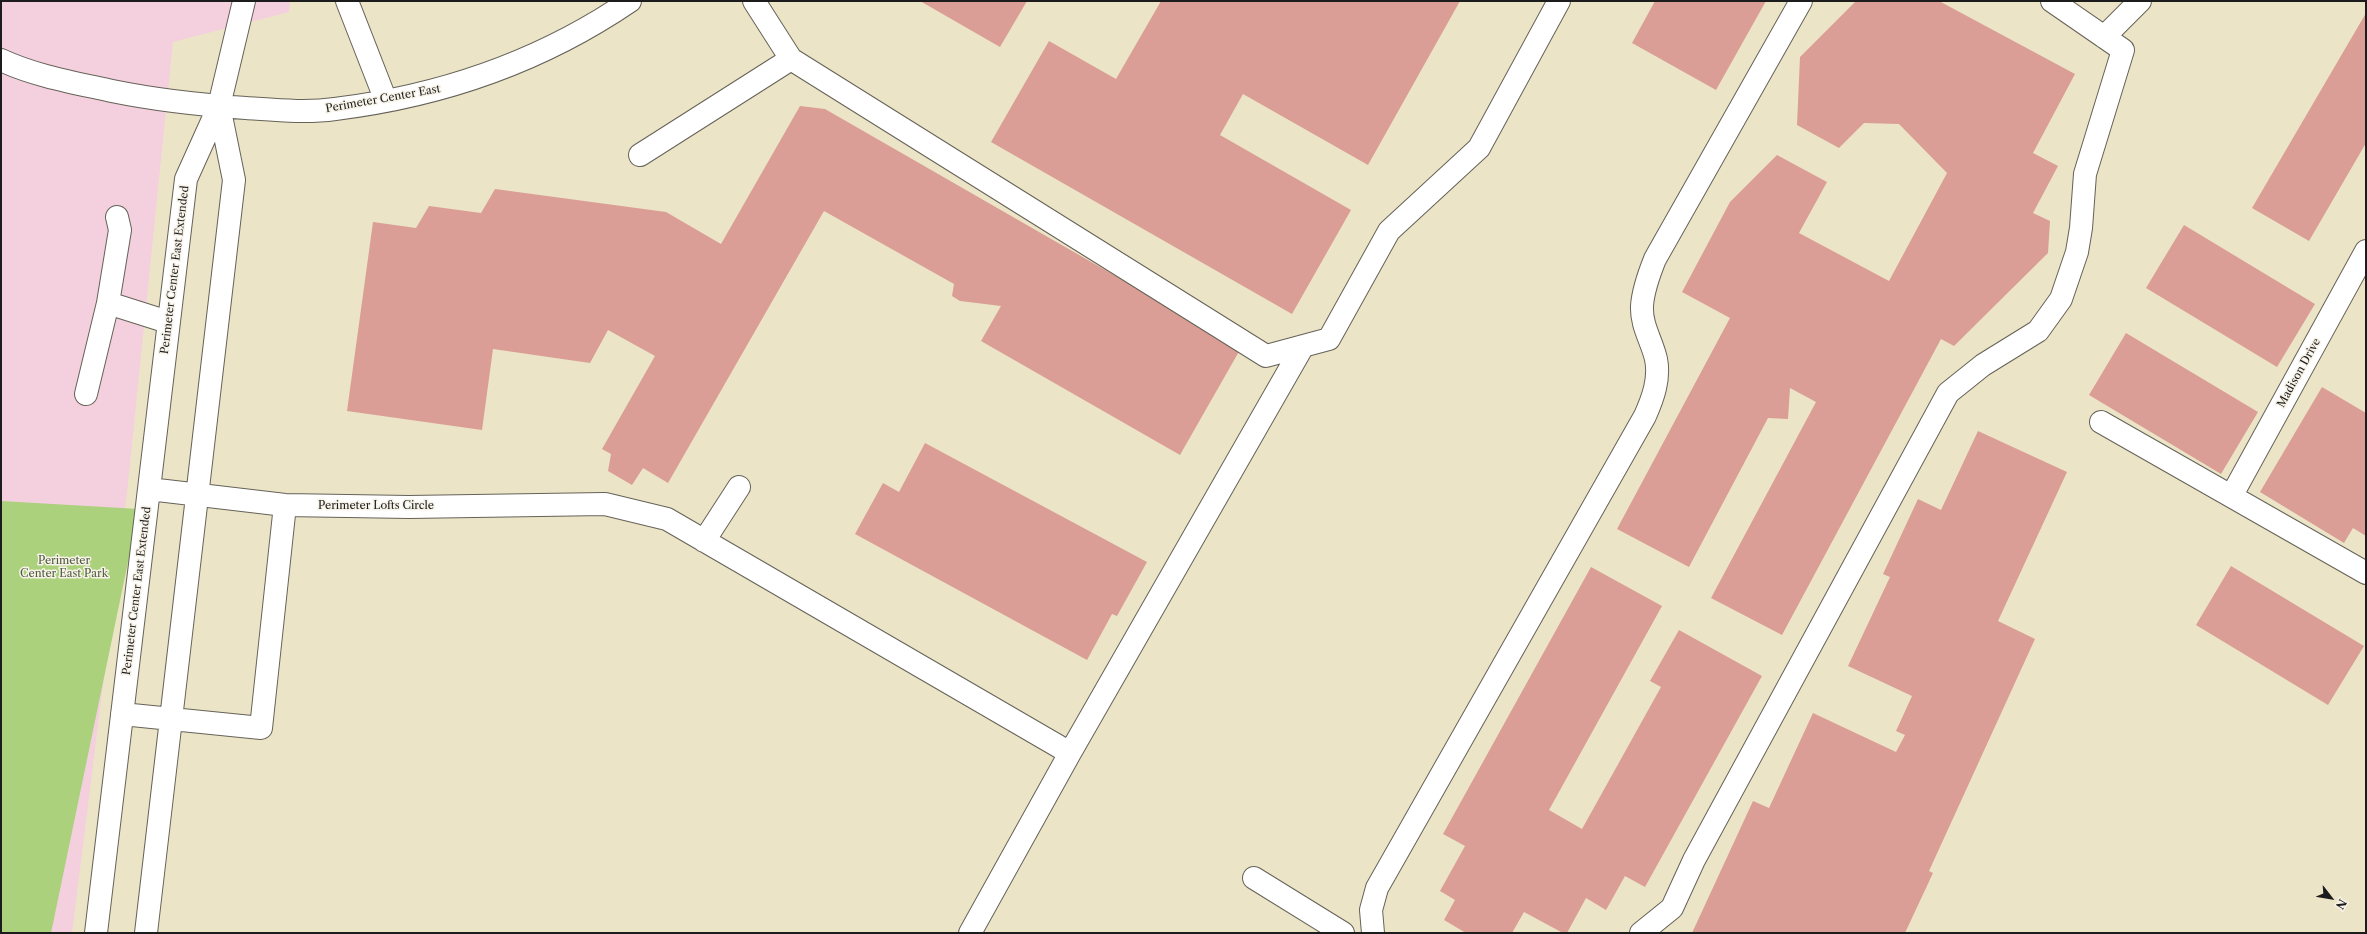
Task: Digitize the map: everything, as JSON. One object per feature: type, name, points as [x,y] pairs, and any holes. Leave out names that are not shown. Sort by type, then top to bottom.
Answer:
[{"type":"street","points":[[146,933],[196,494],[234,180],[219,106],[244,1]]},
{"type":"street","points":[[347,1],[386,100]]},
{"type":"street","name":"Perimeter Center East","points":[[1,60],[74,82],[142,97],[219,106],[285,111],[327,110],[439,90],[493,73],[579,33],[630,1]]},
{"type":"street","points":[[754,1],[791,59],[1266,356],[1329,339],[1390,231],[1479,148],[1559,1]]},
{"type":"street","points":[[1373,933],[1371,910],[1377,888],[1645,416],[1654,396],[1657,378],[1656,360],[1644,327],[1642,306],[1646,285],[1655,259],[1802,1]]},
{"type":"street","points":[[1640,933],[1672,908],[1694,860],[1948,393],[1983,365],[2038,331],[2061,299],[2077,252],[2081,228],[2085,174],[2123,50],[2052,1]]},
{"type":"street","points":[[2104,37],[2140,1]]},
{"type":"street","points":[[640,155],[791,59]]},
{"type":"street","name":"Perimeter Center East Extended","points":[[96,933],[186,179],[219,106]]},
{"type":"street","points":[[86,394],[108,303],[120,230],[117,218]]},
{"type":"street","name":"Madison Drive","points":[[2232,494],[2366,251]]},
{"type":"street","points":[[108,303],[168,322]]},
{"type":"street","points":[[970,933],[1070,753],[1303,346]]},
{"type":"street","points":[[2101,422],[2232,494],[2366,573]]},
{"type":"street","points":[[704,541],[739,487]]},
{"type":"street","name":"Perimeter Lofts Circle","points":[[149,489],[285,505],[408,507],[605,504],[667,519],[1070,753]]},
{"type":"street","points":[[122,714],[261,728],[285,505]]},
{"type":"street","points":[[1254,878],[1344,933]]},
{"type":"shaded area","points":[[1,1],[290,1],[289,12],[173,42],[127,493],[72,933],[1,933]]},
{"type":"green space","name":"Perimeter Center East Park","points":[[1,501],[139,509],[51,933],[1,933]]},
{"type":"building","points":[[920,1],[1027,1],[1000,47]]},
{"type":"building","points":[[1161,1],[1460,1],[1368,165],[1243,94],[1220,135],[1351,210],[1292,314],[991,142],[1049,41],[1116,79]]},
{"type":"building","points":[[1655,1],[1766,1],[1716,90],[1632,43]]},
{"type":"building","points":[[1856,1],[1939,1],[2075,74],[2033,153],[2058,166],[2033,213],[2050,221],[2048,253],[1954,346],[1941,339],[1782,635],[1711,598],[1816,402],[1790,388],[1788,419],[1768,418],[1689,567],[1617,529],[1730,318],[1682,292],[1730,202],[1777,155],[1827,182],[1799,233],[1889,281],[1947,173],[1899,124],[1864,123],[1839,148],[1797,125],[1800,57]]},
{"type":"building","points":[[2366,13],[2366,143],[2309,241],[2252,208]]},
{"type":"building","points":[[800,106],[825,109],[1241,348],[1180,455],[981,341],[1001,306],[960,301],[952,296],[954,284],[824,211],[668,483],[643,468],[632,485],[608,471],[611,454],[602,449],[655,356],[608,330],[590,363],[493,349],[482,430],[347,411],[373,222],[416,228],[429,206],[481,213],[495,189],[666,212],[721,244]]},
{"type":"building","points":[[2184,225],[2315,304],[2277,367],[2146,288]]},
{"type":"building","points":[[2126,333],[2258,412],[2221,474],[2089,395]]},
{"type":"building","points":[[2322,387],[2366,413],[2366,536],[2353,528],[2344,543],[2260,492]]},
{"type":"building","points":[[1978,431],[2067,472],[1998,621],[2035,639],[1929,871],[1933,873],[1905,933],[1692,933],[1753,801],[1769,808],[1813,713],[1896,752],[1905,735],[1896,731],[1912,696],[1848,666],[1890,577],[1883,574],[1918,499],[1941,510]]},
{"type":"building","points":[[925,443],[1147,562],[1117,616],[1112,614],[1087,660],[855,534],[883,483],[899,492]]},
{"type":"building","points":[[2231,566],[2364,646],[2328,705],[2196,625]]},
{"type":"building","points":[[1591,567],[1662,606],[1549,810],[1582,829],[1661,687],[1650,681],[1679,630],[1762,676],[1645,887],[1625,876],[1606,910],[1586,898],[1567,933],[1563,933],[1524,912],[1512,933],[1466,933],[1444,920],[1455,900],[1440,891],[1465,846],[1443,834]]}]
